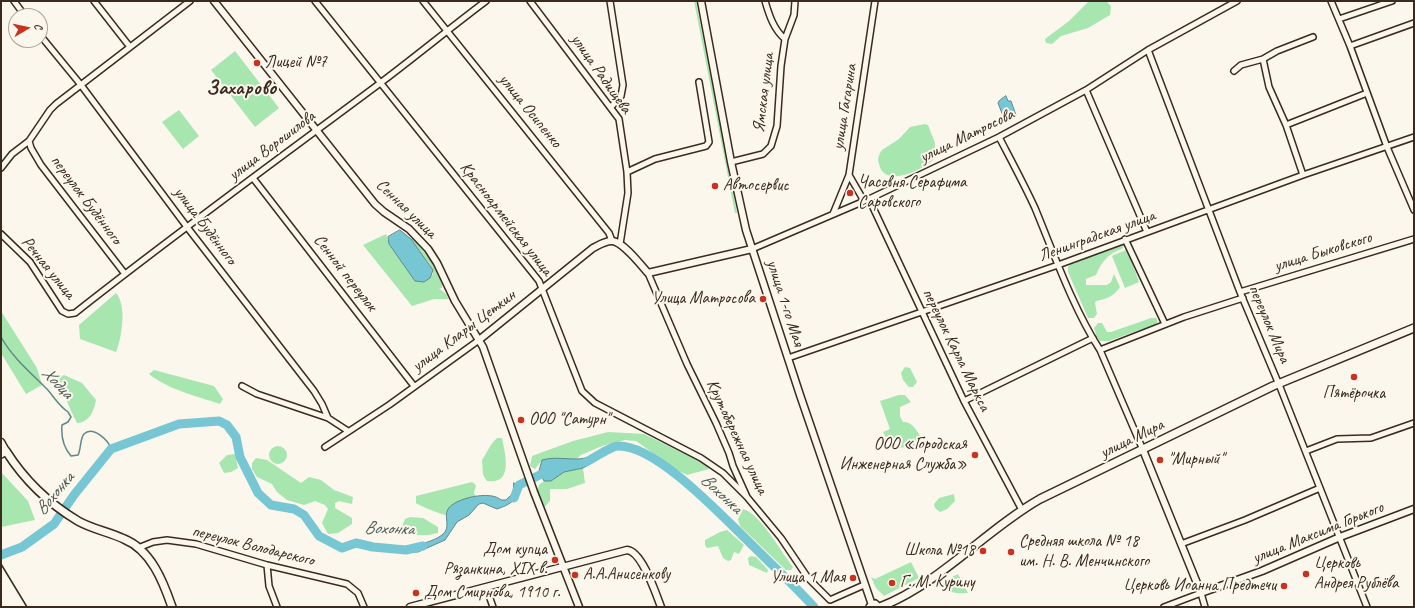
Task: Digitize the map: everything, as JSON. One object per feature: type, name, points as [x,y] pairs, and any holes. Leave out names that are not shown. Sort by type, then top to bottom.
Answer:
[{"type":"main road","name":"улица Мира","points":[[875,606],[940,573],[1022,510],[1043,498],[1279,384],[1414,328]]},
{"type":"main road","points":[[4,453],[45,498],[79,522],[126,540],[138,548],[159,574],[172,607]]},
{"type":"street","points":[[94,1],[130,47]]},
{"type":"street","points":[[1,168],[12,154],[29,141],[50,110],[190,1]]},
{"type":"street","name":"Сенная улица","points":[[214,1],[375,204],[409,229],[428,249],[437,264],[454,301],[479,340],[493,373],[525,469],[578,607]]},
{"type":"street","name":"Красноармейская улица","points":[[316,1],[534,275],[542,288],[582,391],[595,403],[701,458],[723,473],[747,497]]},
{"type":"street","name":"улица Осипенко","points":[[423,1],[609,233],[612,241]]},
{"type":"street","name":"улица Ворошилова","points":[[75,313],[187,227],[380,83],[446,30],[486,1]]},
{"type":"street","name":"улица Радищева","points":[[530,1],[619,119],[627,172],[628,193],[620,244]]},
{"type":"street","points":[[610,1],[624,85],[621,96],[610,106]]},
{"type":"street","name":"улица 1-го Мая","points":[[701,1],[731,162],[741,210],[752,249],[864,585],[875,606]]},
{"type":"street","points":[[765,1],[768,14],[779,34],[785,39]]},
{"type":"street","name":"Ямская улица","points":[[731,162],[764,154],[771,146],[777,126],[781,66],[785,39],[794,15],[795,1]]},
{"type":"street","name":"улица Гагарина","points":[[833,214],[849,176],[875,1]]},
{"type":"street","name":"улица Матросова","points":[[648,273],[752,249],[866,200],[999,137],[1086,90],[1148,50],[1237,1]]},
{"type":"street","points":[[1331,1],[1350,46],[1387,147],[1414,210]]},
{"type":"street","points":[[1339,18],[1383,2],[1392,1]]},
{"type":"street","points":[[1350,46],[1414,23]]},
{"type":"street","points":[[1234,71],[1241,64],[1263,59],[1277,51],[1313,37]]},
{"type":"street","name":"улица Будённого","points":[[48,45],[81,85],[187,227],[314,391],[328,418]]},
{"type":"street","name":"переулок Мира","points":[[1148,50],[1240,292],[1279,384],[1367,607]]},
{"type":"street","points":[[1263,59],[1269,87],[1286,125],[1303,175]]},
{"type":"street","points":[[627,172],[654,160],[706,146],[709,142],[699,82]]},
{"type":"street","points":[[1086,90],[1147,232]]},
{"type":"street","points":[[1286,125],[1367,93]]},
{"type":"street","points":[[999,137],[1034,206],[1058,264],[1100,350],[1182,544],[1205,607]]},
{"type":"street","name":"Ленинградская улица","points":[[788,358],[1058,264],[1303,175],[1414,137]]},
{"type":"street","name":"переулок Будённого","points":[[29,141],[31,148],[41,165],[125,274]]},
{"type":"street","name":"переулок Карла Маркса","points":[[849,176],[866,200],[922,312],[964,401],[1022,510]]},
{"type":"street","name":"Сенной переулок","points":[[253,178],[414,386]]},
{"type":"street","name":"Речная улица","points":[[1,234],[30,262],[62,311],[68,314],[75,313]]},
{"type":"street","points":[[1125,239],[1165,324]]},
{"type":"street","name":"улица Быковского","points":[[1240,292],[1414,239]]},
{"type":"street","points":[[612,241],[620,244]]},
{"type":"street","name":"улица Клары Цеткин","points":[[325,447],[361,424],[479,340],[593,248],[603,243],[612,241]]},
{"type":"street","name":"Крутобережная улица","points":[[620,244],[648,273],[687,364],[716,423],[729,453],[732,466],[747,497],[781,538],[808,578],[830,600],[864,585]]},
{"type":"street","points":[[1100,350],[1165,324],[1243,298]]},
{"type":"street","points":[[964,401],[1093,338]]},
{"type":"street","points":[[242,386],[257,394],[328,418],[348,431]]},
{"type":"street","points":[[1306,451],[1337,439],[1371,438],[1414,423]]},
{"type":"street","points":[[1,442],[4,453]]},
{"type":"street","points":[[723,473],[730,472],[732,466]]},
{"type":"street","points":[[1182,544],[1245,520],[1320,488]]},
{"type":"street","name":"улица Максима Горького","points":[[1164,607],[1262,571],[1340,537],[1414,509]]},
{"type":"street","name":"переулок Володарского","points":[[138,548],[154,542],[167,540],[196,544],[267,565],[347,584],[358,593],[364,607]]},
{"type":"street","points":[[410,607],[563,566],[630,550],[639,558],[661,607]]},
{"type":"street","points":[[267,565],[269,586],[277,607]]},
{"type":"street","points":[[486,587],[493,607]]},
{"type":"green space","points":[[694,1],[696,1],[737,213],[735,213]]},
{"type":"green space","points":[[1089,1],[1106,1],[1111,6],[1110,15],[1088,28],[1061,36],[1052,44],[1046,43],[1045,39],[1069,21]]},
{"type":"green space","points":[[235,51],[279,108],[255,127],[211,70]]},
{"type":"green space","points":[[179,110],[199,136],[183,149],[162,122]]},
{"type":"green space","points":[[925,124],[928,125],[935,143],[934,159],[921,168],[904,175],[888,175],[882,171],[878,160],[882,150],[899,139],[910,127]]},
{"type":"green space","points":[[386,234],[389,244],[415,281],[424,282],[433,274],[431,266],[411,239],[413,238],[431,261],[442,284],[442,288],[439,288],[447,295],[448,299],[434,299],[412,306],[363,245]]},
{"type":"green space","points":[[1120,244],[1124,245],[1122,249],[1109,255],[1100,266],[1096,275],[1086,279],[1086,285],[1107,285],[1111,282],[1114,274],[1120,287],[1110,297],[1096,301],[1097,314],[1094,318],[1088,318],[1068,272],[1068,267],[1071,263]]},
{"type":"green space","points":[[1126,250],[1128,251],[1139,282],[1125,288],[1112,256]]},
{"type":"green space","points":[[116,293],[121,305],[122,330],[116,352],[80,339],[79,325]]},
{"type":"green space","points":[[1,311],[37,368],[42,385],[26,394],[1,353]]},
{"type":"green space","points":[[1151,318],[1156,318],[1158,321],[1156,324],[1109,341],[1100,341],[1094,328],[1098,323],[1102,323],[1107,332],[1111,332]]},
{"type":"green space","points":[[905,367],[910,368],[917,382],[913,387],[909,387],[903,380],[901,373]]},
{"type":"green space","points":[[154,370],[214,386],[223,399],[220,404],[174,388],[157,380],[149,374]]},
{"type":"green space","points":[[64,375],[82,383],[96,400],[91,415],[85,421],[77,423],[69,407],[59,378]]},
{"type":"green space","points":[[899,395],[905,395],[911,402],[900,407],[900,416],[903,422],[912,425],[921,437],[919,445],[892,449],[883,432],[890,429],[880,401]]},
{"type":"green space","points":[[608,432],[644,434],[707,465],[709,469],[687,475],[675,469],[636,441],[625,440],[602,446],[581,455],[575,460],[542,460],[535,469],[530,466],[532,456],[573,441]]},
{"type":"green space","points":[[497,438],[502,438],[506,467],[501,478],[496,481],[487,481],[483,475],[482,460],[490,446]]},
{"type":"green space","points":[[278,446],[284,449],[287,455],[284,461],[278,464],[272,461],[269,455],[272,449]]},
{"type":"green space","points":[[235,454],[238,468],[231,472],[224,473],[219,463],[227,455]]},
{"type":"green space","points":[[256,458],[267,460],[301,483],[309,477],[321,480],[334,490],[353,497],[352,504],[339,501],[335,503],[335,508],[352,518],[352,524],[338,533],[328,534],[322,523],[328,509],[325,505],[315,501],[304,505],[287,500],[277,492],[272,484],[257,477],[252,469],[252,463]]},
{"type":"green space","points":[[583,468],[585,483],[567,489],[550,489],[550,501],[542,510],[536,494],[539,485],[544,481],[551,481],[564,472]]},
{"type":"green space","points":[[1,472],[28,501],[35,520],[1,527]]},
{"type":"green space","points":[[472,482],[476,485],[474,493],[476,497],[454,504],[448,510],[446,515],[430,510],[416,503],[416,496]]},
{"type":"green space","points":[[954,494],[955,501],[947,509],[940,512],[935,508],[934,504],[939,498]]},
{"type":"green space","points":[[743,509],[750,512],[763,525],[793,567],[791,570],[786,570],[740,526],[738,519]]},
{"type":"green space","points":[[410,517],[423,518],[438,527],[438,533],[428,535],[408,535],[402,527],[405,519]]},
{"type":"green space","points":[[727,530],[744,545],[739,554],[734,552],[731,560],[728,561],[723,558],[718,546],[707,548],[705,545],[705,540]]},
{"type":"green space","points":[[751,556],[756,557],[768,570],[767,573],[749,565],[748,558]]},
{"type":"green space","points":[[911,562],[919,578],[884,596],[876,588],[871,577],[875,579]]},
{"type":"green space","points":[[958,574],[968,593],[954,592],[947,590],[942,586],[946,580]]},
{"type":"water","points":[[1006,96],[1008,101],[1011,101],[1016,115],[1008,122],[1005,121],[998,103]]},
{"type":"water","points":[[400,230],[411,239],[433,270],[430,278],[424,282],[415,281],[389,244],[388,237]]},
{"type":"water","points":[[593,456],[597,457],[597,460],[583,468],[564,472],[551,481],[544,481],[539,471],[542,460],[555,458],[580,459]]},
{"type":"water","points":[[514,483],[518,486],[518,491],[515,498],[509,504],[497,509],[483,503],[479,504],[469,515],[457,522],[445,540],[418,552],[412,552],[411,549],[435,539],[445,532],[447,526],[447,512],[452,505],[465,499],[482,496],[496,497],[501,500],[506,500],[513,493]]},
{"type":"waterway","name":"Ходца","points":[[1,337],[16,358],[47,389],[71,417],[68,422],[62,425],[65,446],[71,456],[78,455],[84,434],[92,431],[104,438],[111,449]]},
{"type":"waterway","name":"Вохонка","points":[[1,555],[22,547],[54,524],[74,495],[111,449],[179,424],[219,421],[227,425],[236,437],[240,457],[258,493],[271,505],[294,509],[304,515],[319,536],[342,548],[356,543],[373,547],[406,550],[423,546]]},
{"type":"waterway","name":"Вохонка","points":[[586,462],[607,450],[618,446],[633,449],[668,468],[704,499],[814,607]]},
{"type":"waterway","name":"Вохонка","points":[[514,498],[519,485],[550,470]]},
{"type":"railway","points":[[1,564],[27,607]]},
{"type":"place","name":"Лицей №7","points":[[257,63]]},
{"type":"place","name":"Автосервис","points":[[715,186]]},
{"type":"place","name":"Часовня Серафима Саровского","points":[[850,193]]},
{"type":"place","name":"Улица Матросова","points":[[763,299]]},
{"type":"place","name":"Пятёрочка","points":[[1354,377]]},
{"type":"place","name":"ООО \"Сатурн\"","points":[[521,420]]},
{"type":"place","name":"ООО «Городская Инженерная Служба»","points":[[975,455]]},
{"type":"place","name":"\"Мирный\"","points":[[1160,460]]},
{"type":"place","name":"Школа №18","points":[[983,551]]},
{"type":"place","name":"Средняя школа № 18 им. Н. В. Менчинского","points":[[1011,552]]},
{"type":"place","name":"Дом купца Рязанкина, XIX в.","points":[[555,560]]},
{"type":"place","name":"Церковь Андрея Рублёва","points":[[1306,574]]},
{"type":"place","name":"А.А.Анисенкову","points":[[575,575]]},
{"type":"place","name":"Улица 1 Мая","points":[[853,578]]},
{"type":"place","name":"Г. М. Курину","points":[[892,583]]},
{"type":"place","name":"Церковь Иоанна Предтечи","points":[[1284,586]]},
{"type":"place","name":"Дом Смирнова, 1910 г.","points":[[416,593]]},
{"type":"district","name":"Захарово","points":[[241,88]]}]
